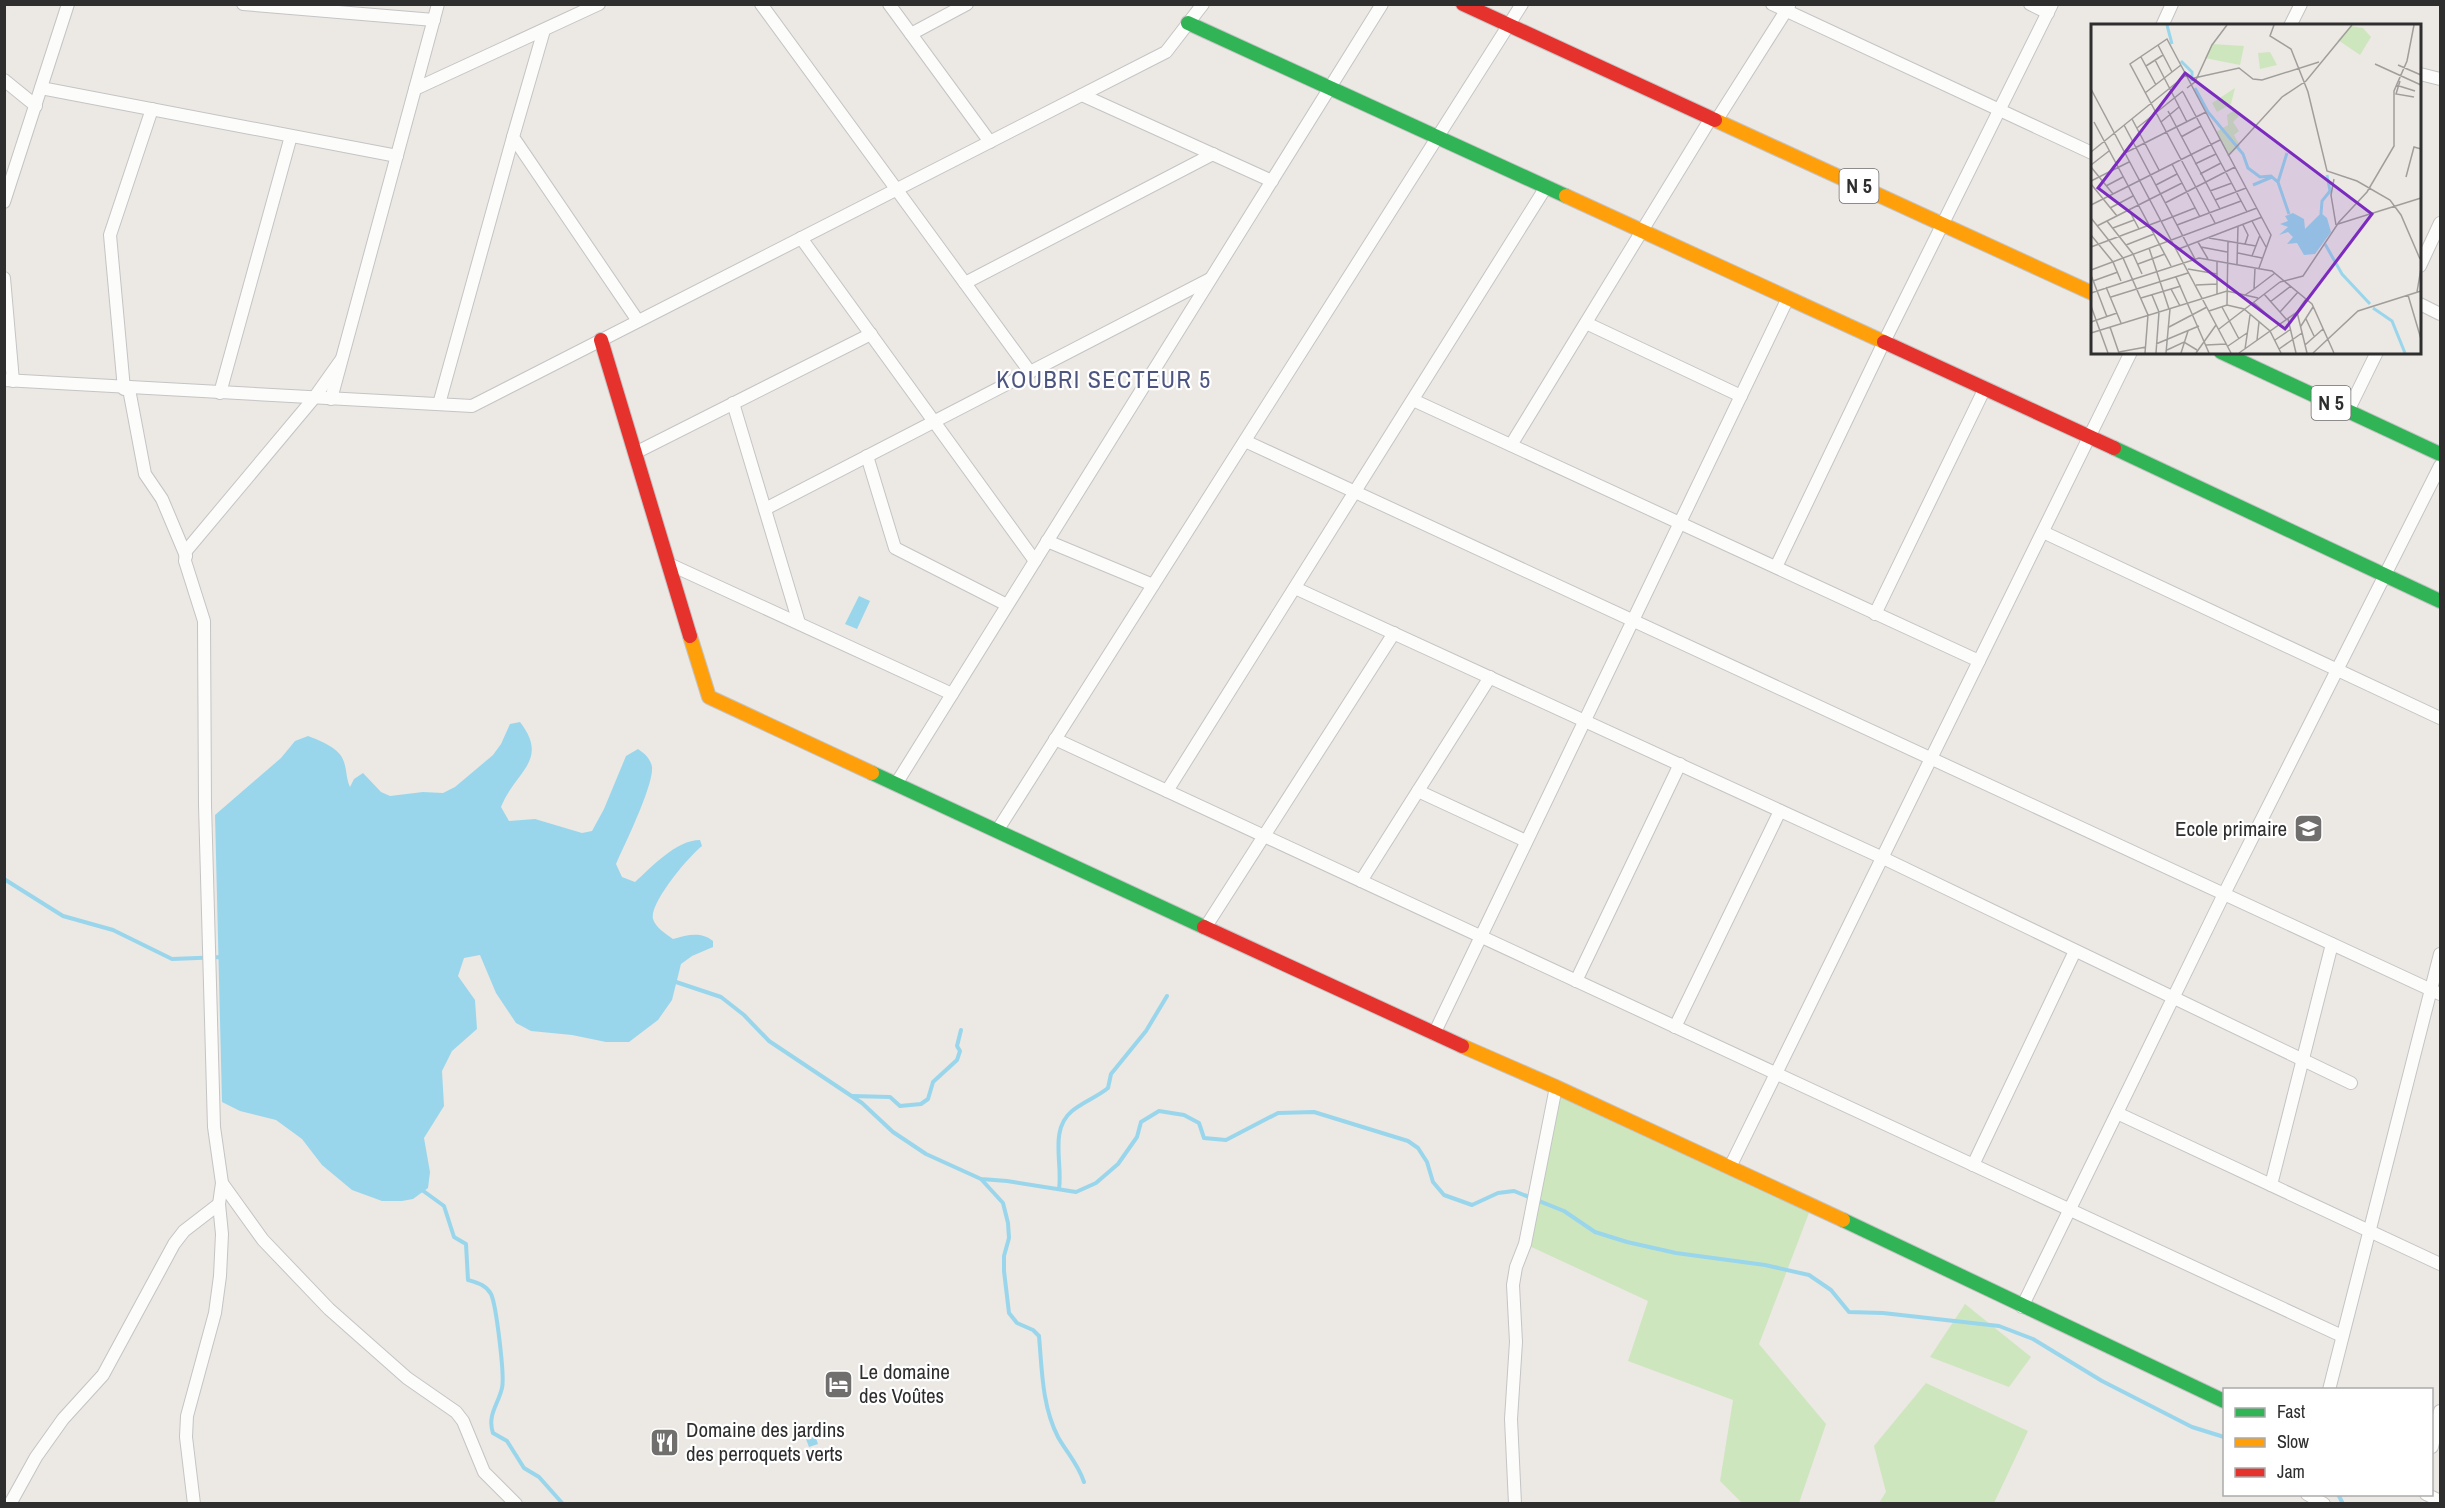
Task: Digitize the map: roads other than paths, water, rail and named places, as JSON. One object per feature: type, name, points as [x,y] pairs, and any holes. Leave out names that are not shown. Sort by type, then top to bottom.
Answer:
[{"type":"main road","name":"N 5","points":[[1463,4],[2091,293]]},
{"type":"main road","points":[[1188,23],[2090,436],[2440,601]]},
{"type":"main road","points":[[601,340],[709,697],[1434,1034],[1730,1167],[2223,1401]]},
{"type":"main road","name":"N 5","points":[[2225,354],[2440,454]]},
{"type":"street","points":[[4,202],[68,4]]},
{"type":"street","points":[[243,4],[434,20]]},
{"type":"street","points":[[331,399],[438,4]]},
{"type":"street","points":[[415,88],[599,4]]},
{"type":"street","points":[[761,4],[1030,372]]},
{"type":"street","points":[[889,4],[990,142]]},
{"type":"street","points":[[911,34],[967,4]]},
{"type":"street","points":[[4,278],[9,381],[472,406],[1166,52],[1203,4]]},
{"type":"street","points":[[896,784],[1382,4]]},
{"type":"street","points":[[997,831],[1522,4]]},
{"type":"street","points":[[1772,4],[1788,8],[2091,153]]},
{"type":"street","points":[[1776,567],[1884,342],[2050,9],[2030,4]]},
{"type":"street","points":[[2163,24],[2172,4]]},
{"type":"street","points":[[2291,24],[2301,4]]},
{"type":"street","points":[[1511,445],[1642,231],[1788,8]]},
{"type":"street","points":[[439,404],[544,30]]},
{"type":"street","points":[[2421,74],[2440,79]]},
{"type":"street","points":[[4,80],[36,106]]},
{"type":"street","points":[[41,88],[397,156]]},
{"type":"street","points":[[1082,95],[1272,181]]},
{"type":"street","points":[[152,109],[111,235],[127,389],[146,474],[162,499],[186,556],[204,621],[205,805],[214,1127],[222,1183],[219,1204],[222,1234],[215,1313],[187,1416],[186,1437],[194,1503]]},
{"type":"street","points":[[220,393],[291,136]]},
{"type":"street","points":[[513,137],[638,321]]},
{"type":"street","points":[[965,283],[1213,154]]},
{"type":"street","points":[[1167,791],[1546,187]]},
{"type":"street","points":[[2421,264],[2440,223]]},
{"type":"street","points":[[801,238],[1035,561]]},
{"type":"street","points":[[765,509],[1211,279]]},
{"type":"street","points":[[1434,1034],[1788,298]]},
{"type":"street","points":[[2421,304],[2440,314]]},
{"type":"street","points":[[1586,323],[1741,396]]},
{"type":"street","points":[[635,453],[871,334]]},
{"type":"street","points":[[1730,1167],[2130,354]]},
{"type":"street","points":[[2348,411],[2376,354]]},
{"type":"street","points":[[186,556],[186,551],[314,398],[341,360]]},
{"type":"street","points":[[1875,614],[1984,388]]},
{"type":"street","points":[[1413,400],[1979,661]]},
{"type":"street","points":[[733,403],[799,623]]},
{"type":"street","points":[[1245,441],[2436,992]]},
{"type":"street","points":[[867,456],[895,548],[1007,605]]},
{"type":"street","points":[[2022,1307],[2224,894],[2440,466]]},
{"type":"street","points":[[2043,532],[2440,718]]},
{"type":"street","points":[[1047,541],[1153,585]]},
{"type":"street","points":[[669,564],[952,694]]},
{"type":"street","points":[[1294,588],[1780,810],[2351,1083]]},
{"type":"street","points":[[1205,928],[1394,633]]},
{"type":"street","points":[[1361,881],[1490,677]]},
{"type":"street","points":[[1055,739],[2342,1336]]},
{"type":"street","points":[[1576,981],[1680,764]]},
{"type":"street","points":[[1418,791],[1526,841]]},
{"type":"street","points":[[1675,1027],[1780,810]]},
{"type":"street","points":[[2271,1185],[2332,944]]},
{"type":"street","points":[[1974,1165],[2075,951]]},
{"type":"street","points":[[2329,1388],[2436,992],[2440,954]]},
{"type":"street","points":[[1515,1503],[1511,1419],[1516,1342],[1513,1286],[1516,1267],[1525,1244],[1556,1087]]},
{"type":"street","points":[[2117,1113],[2440,1264]]},
{"type":"street","points":[[222,1183],[263,1240],[329,1309],[407,1378],[456,1412],[463,1421],[484,1472],[516,1503]]},
{"type":"street","points":[[10,1503],[36,1456],[108,1366],[174,1244],[184,1231],[219,1204]]},
{"type":"street","points":[[2433,1442],[2440,1411]]},
{"type":"water","points":[[859,596],[870,601],[857,629],[845,624]]},
{"type":"water","points":[[520,722],[532,747],[531,757],[501,807],[509,821],[535,819],[582,833],[592,831],[604,809],[626,756],[638,749],[647,756],[652,767],[648,787],[638,816],[616,864],[622,877],[635,882],[673,849],[691,841],[700,840],[702,846],[680,869],[657,902],[653,919],[659,928],[673,939],[689,935],[704,936],[713,941],[713,947],[692,956],[681,964],[672,1000],[658,1020],[629,1042],[606,1042],[572,1035],[531,1031],[516,1023],[496,993],[480,955],[464,958],[458,976],[475,1000],[477,1029],[452,1051],[442,1071],[444,1106],[424,1138],[430,1172],[428,1188],[413,1199],[382,1201],[352,1190],[322,1165],[302,1139],[276,1120],[240,1111],[222,1102],[215,815],[281,758],[295,741],[308,736],[339,753],[344,762],[350,787],[354,779],[363,773],[381,792],[390,796],[423,792],[443,793],[455,787],[493,755],[510,724]]},
{"type":"water","points":[[811,1423],[818,1444],[809,1447],[801,1426]]},
{"type":"waterway","points":[[4,879],[63,916],[113,930],[172,959],[223,957]]},
{"type":"waterway","points":[[673,981],[721,997],[744,1015],[769,1041],[862,1103],[893,1132],[926,1154],[981,1179],[1076,1192],[1096,1183],[1118,1164],[1137,1137],[1141,1122],[1159,1111],[1184,1115],[1199,1123],[1204,1138],[1226,1140],[1278,1113],[1314,1112],[1408,1141],[1418,1148],[1427,1162],[1433,1182],[1444,1195],[1472,1205],[1498,1193],[1514,1191],[1564,1211],[1595,1232],[1627,1242],[1676,1253],[1765,1265],[1809,1275],[1831,1290],[1849,1312],[1883,1313],[1999,1326],[2033,1339],[2102,1381],[2192,1427],[2223,1437]]},
{"type":"waterway","points":[[1059,1189],[1058,1148],[1065,1119],[1076,1108],[1108,1088],[1111,1074],[1146,1031],[1167,996]]},
{"type":"waterway","points":[[852,1096],[890,1097],[900,1106],[921,1104],[928,1099],[933,1082],[957,1060],[960,1051],[957,1046],[961,1030]]},
{"type":"waterway","points":[[981,1179],[1003,1203],[1008,1223],[1009,1238],[1004,1256],[1004,1271],[1009,1313],[1017,1323],[1033,1330],[1039,1336],[1049,1413],[1058,1437],[1076,1464],[1084,1482]]},
{"type":"waterway","points":[[422,1190],[444,1206],[454,1237],[466,1244],[468,1280],[487,1288],[493,1300],[503,1381],[492,1415],[493,1433],[507,1441],[524,1468],[539,1477],[563,1504]]},
{"type":"waterway","points":[[2339,1496],[2343,1504]]},
{"type":"place","name":"Ecole primaire","points":[[2308,829]]},
{"type":"place","name":"Le domaine des Voûtes","points":[[838,1384]]},
{"type":"place","name":"Domaine des jardins des perroquets verts","points":[[665,1442]]},
{"type":"district","name":"KOUBRI SECTEUR 5","points":[[1104,380]]}]
